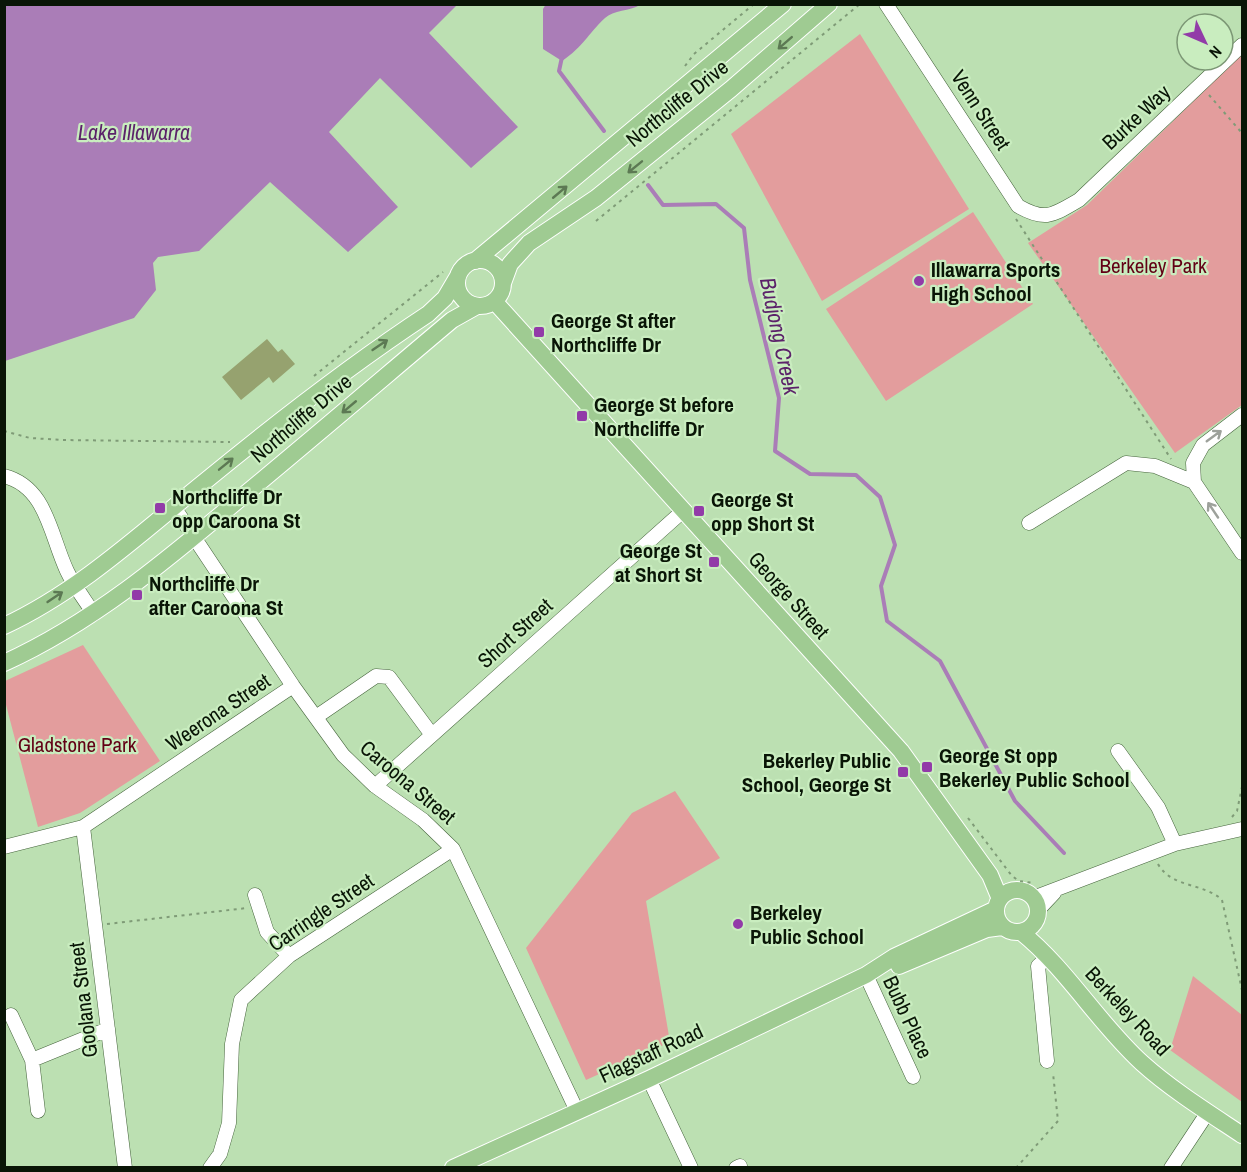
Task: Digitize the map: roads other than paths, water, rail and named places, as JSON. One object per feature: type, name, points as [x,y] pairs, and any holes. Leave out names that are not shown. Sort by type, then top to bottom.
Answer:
[{"type":"main road","name":"Northcliffe Drive","points":[[476,261],[783,4]]},
{"type":"main road","name":"Northcliffe Drive","points":[[503,283],[510,264],[529,243],[596,198],[731,89],[829,4]]},
{"type":"main road","points":[[476,261],[494,266],[503,283],[494,301],[477,306],[461,296],[452,273],[476,261]]},
{"type":"main road","name":"Northcliffe Drive","points":[[4,626],[32,613],[75,584],[301,403],[428,314],[445,298],[452,273]]},
{"type":"main road","name":"George Street","points":[[494,301],[901,751],[990,875],[1003,900],[997,919],[1002,927]]},
{"type":"main road","name":"Northcliffe Drive","points":[[4,663],[54,639],[94,614],[194,537],[452,320],[477,306]]},
{"type":"main road","points":[[1002,927],[1014,932],[1031,917],[1024,892],[1003,900]]},
{"type":"main road","name":"Flagstaff Road","points":[[453,1167],[649,1079],[866,975],[894,957],[1003,900]]},
{"type":"main road","name":"Berkeley Road","points":[[1031,917],[1047,955],[1143,1064],[1242,1135]]},
{"type":"main road","name":"Flagstaff Road","points":[[866,975],[899,966],[987,929],[1002,927]]},
{"type":"street","name":"Venn Street","points":[[886,4],[1018,206],[1037,217],[1055,214]]},
{"type":"street","name":"Burke Way","points":[[1055,214],[1079,200],[1242,45]]},
{"type":"street","points":[[1188,479],[1193,463],[1203,445],[1242,415]]},
{"type":"street","points":[[1029,523],[1126,463],[1155,466],[1188,479],[1242,553]]},
{"type":"street","points":[[4,476],[20,480],[39,498],[67,571],[94,614]]},
{"type":"street","name":"Caroona Street","points":[[174,507],[293,686],[343,755],[375,786],[423,820],[453,849],[577,1111]]},
{"type":"street","name":"Short Street","points":[[375,786],[683,511]]},
{"type":"street","points":[[316,717],[376,676],[390,677],[432,735]]},
{"type":"street","name":"Weerona Street","points":[[4,847],[83,827],[293,686]]},
{"type":"street","points":[[1118,751],[1158,807],[1175,844]]},
{"type":"street","name":"Goolana Street","points":[[83,827],[125,1167]]},
{"type":"street","points":[[1031,917],[1055,892],[1152,851],[1242,829]]},
{"type":"street","name":"Carringle Street","points":[[210,1167],[220,1154],[230,1123],[232,1044],[241,1000],[288,956],[453,849]]},
{"type":"street","points":[[257,901],[267,932],[288,956]]},
{"type":"street","points":[[1047,955],[1038,966],[1047,1061]]},
{"type":"street","name":"Bubb Place","points":[[866,975],[913,1077]]},
{"type":"street","points":[[11,1015],[32,1060],[38,1111]]},
{"type":"street","points":[[32,1060],[108,1029]]},
{"type":"street","points":[[649,1079],[691,1167]]},
{"type":"street","points":[[1172,1167],[1208,1112]]},
{"type":"water","points":[[546,4],[640,5],[608,15],[562,61],[543,49],[543,9]]},
{"type":"water","name":"Lake Illawarra","points":[[4,5],[457,5],[429,33],[518,127],[471,168],[380,78],[329,132],[398,207],[348,252],[270,182],[199,251],[158,257],[153,263],[156,290],[134,318],[5,361]]},
{"type":"waterway","name":"Budjong Creek","points":[[562,57],[559,71],[604,131]]},
{"type":"waterway","name":"Budjong Creek","points":[[648,185],[663,205],[716,204],[744,228],[750,280],[779,398],[775,451],[810,474],[856,475],[880,497],[895,545],[881,586],[887,621],[940,661],[1015,801],[1064,853]]},
{"type":"place","name":"Illawarra Sports High School","points":[[919,281]]},
{"type":"place","name":"George St after Northcliffe Dr","points":[[539,332]]},
{"type":"place","name":"George St before Northcliffe Dr","points":[[582,416]]},
{"type":"place","name":"Northcliffe Dr opp Caroona St","points":[[160,508]]},
{"type":"place","name":"George St opp Short St","points":[[699,511]]},
{"type":"place","name":"George St at Short St","points":[[714,562]]},
{"type":"place","name":"Northcliffe Dr after Caroona St","points":[[137,595]]},
{"type":"place","name":"George St opp Bekerley Public School","points":[[927,767]]},
{"type":"place","name":"Bekerley Public School, George St","points":[[903,772]]},
{"type":"place","name":"Berkeley Public School","points":[[738,924]]},
{"type":"park label","name":"Berkeley Park","points":[[1153,265]]},
{"type":"park label","name":"Gladstone Park","points":[[77,744]]}]
